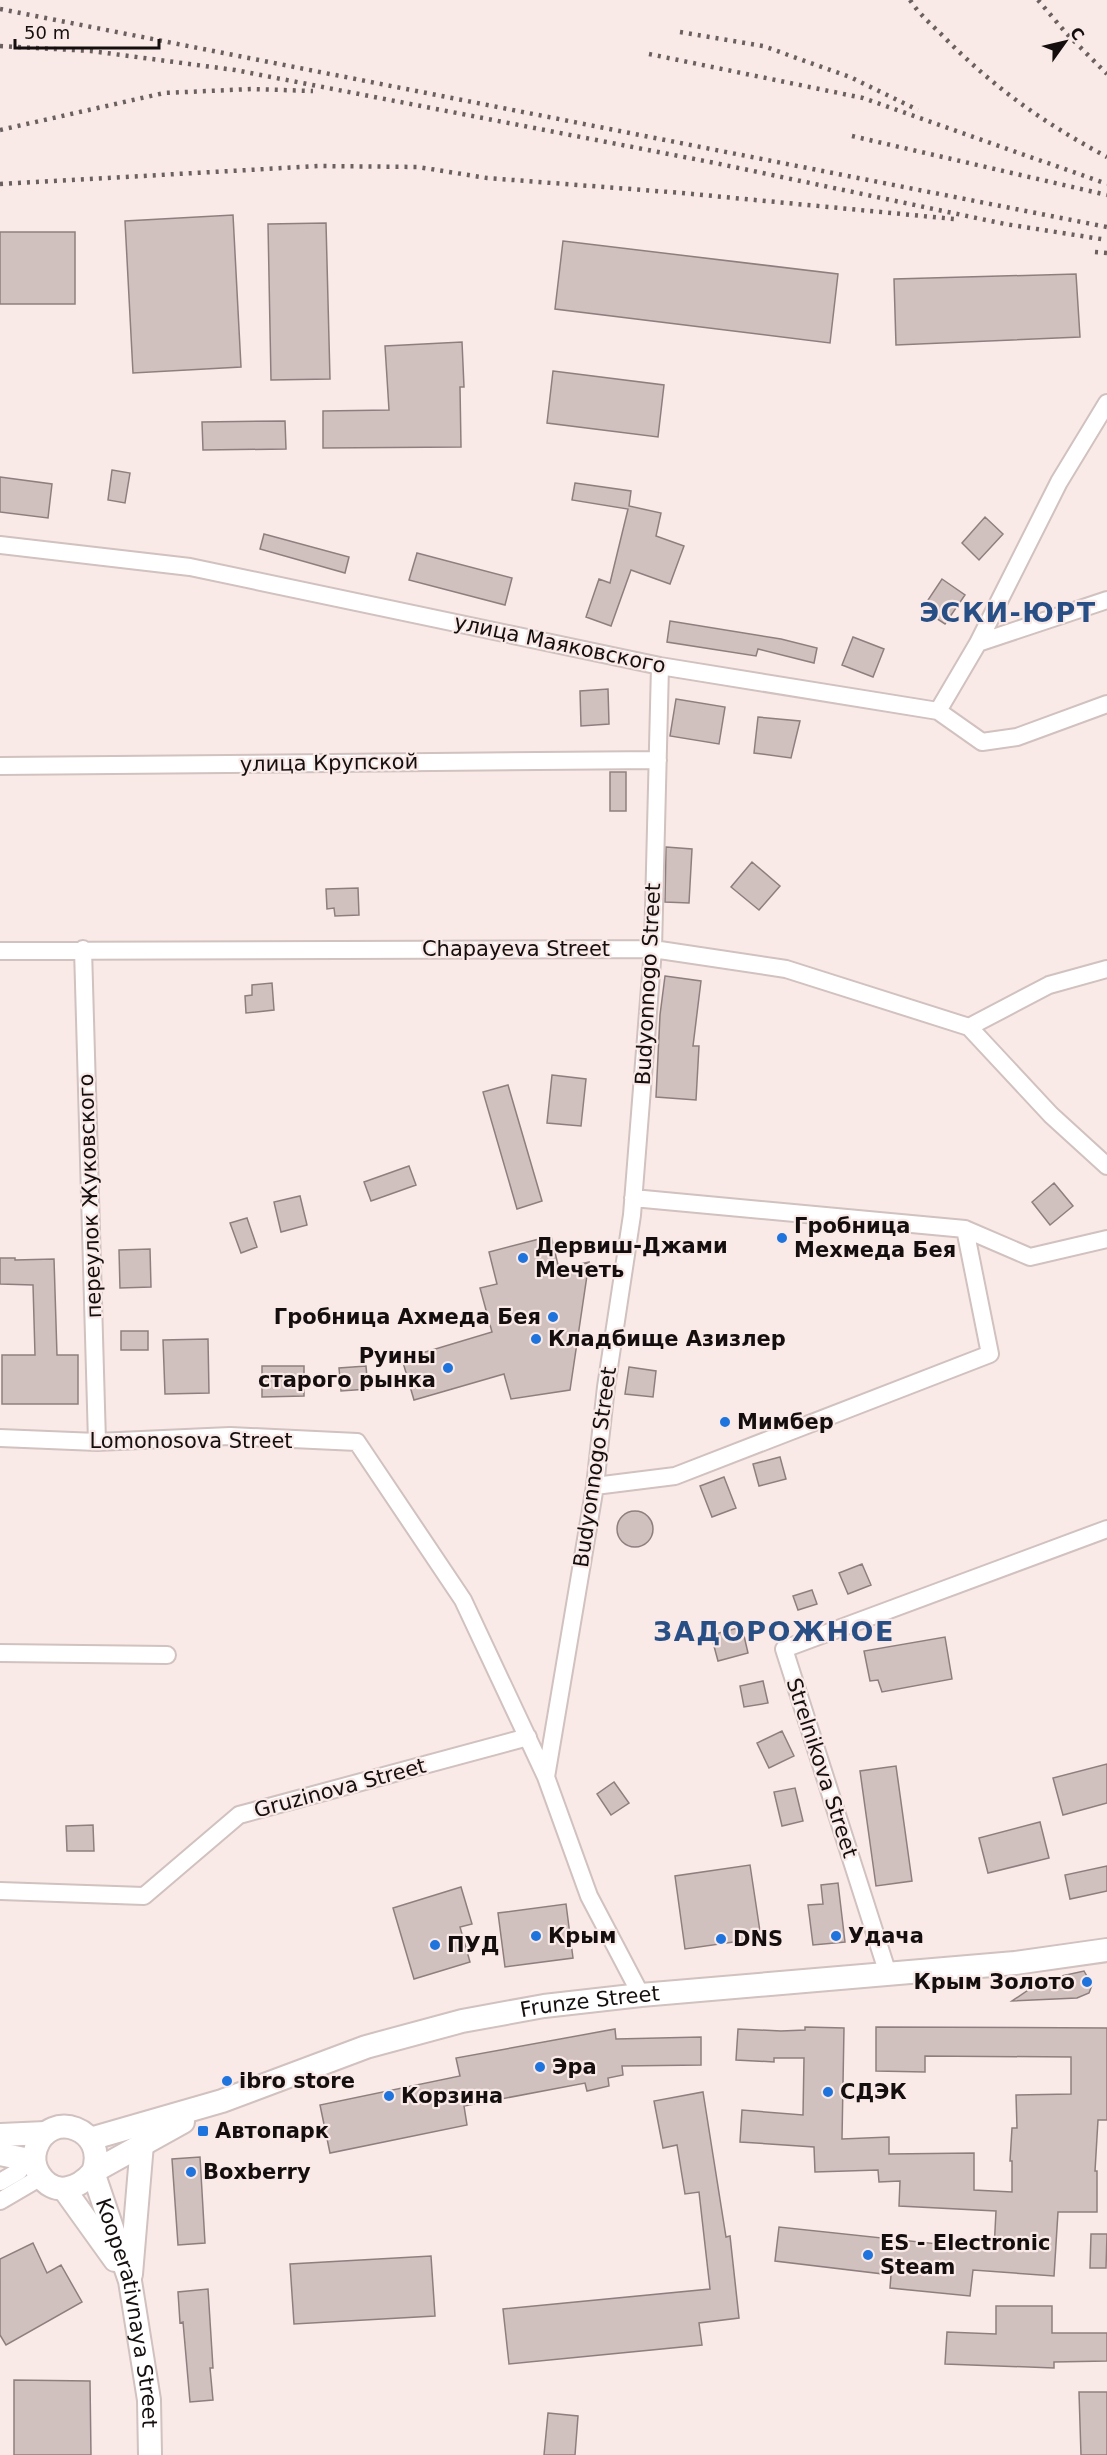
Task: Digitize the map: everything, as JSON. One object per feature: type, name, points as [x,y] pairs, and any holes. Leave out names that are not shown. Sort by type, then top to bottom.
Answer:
[{"type":"main road","name":"Frunze Street","points":[[90,2139],[222,2101],[366,2047],[462,2021],[544,2006],[641,1995],[1015,1963],[1107,1950]]},
{"type":"main road","points":[[64,2189],[83,2183],[93,2172],[222,2101]]},
{"type":"main road","points":[[39,2155],[64,2126],[74,2128],[90,2139],[96,2155],[93,2172]]},
{"type":"main road","points":[[0,2135],[39,2155],[47,2183],[64,2189],[130,2281]]},
{"type":"main road","points":[[130,2281],[142,2144]]},
{"type":"main road","points":[[0,2154],[39,2155]]},
{"type":"main road","name":"Kooperativnaya Street","points":[[93,2172],[130,2281],[149,2400],[150,2455]]},
{"type":"street","points":[[938,711],[978,643],[1059,482],[1107,403]]},
{"type":"street","name":"улица Маяковского","points":[[0,545],[190,567],[660,666],[938,711],[982,742],[1017,737],[1107,704]]},
{"type":"street","points":[[978,643],[1107,600]]},
{"type":"street","name":"Budyonnogo Street","points":[[641,1995],[589,1896],[546,1778],[595,1486],[633,1198],[653,949],[660,666]]},
{"type":"street","name":"улица Крупской","points":[[0,766],[658,760]]},
{"type":"street","name":"Chapayeva Street","points":[[0,951],[653,949],[786,969],[969,1027],[1052,1115],[1107,1166]]},
{"type":"street","name":"переулок Жуковского","points":[[82,950],[97,1442]]},
{"type":"street","points":[[969,1027],[1049,985],[1107,969]]},
{"type":"street","points":[[633,1198],[965,1229],[1030,1257],[1107,1239]]},
{"type":"street","points":[[595,1486],[675,1476],[990,1354],[965,1229]]},
{"type":"street","name":"Lomonosova Street","points":[[0,1438],[97,1442],[230,1436],[357,1442],[463,1600],[546,1778]]},
{"type":"street","name":"Strelnikova Street","points":[[888,1974],[784,1649],[1107,1529]]},
{"type":"street","points":[[0,1653],[167,1655]]},
{"type":"street","name":"Gruzinova Street","points":[[0,1891],[144,1896],[239,1815],[528,1737]]},
{"type":"street","points":[[0,2182],[39,2155]]},
{"type":"street","points":[[0,2202],[39,2155]]},
{"type":"building","points":[[233,215],[241,367],[133,373],[125,221]]},
{"type":"building","points":[[326,223],[330,379],[271,380],[268,224]]},
{"type":"building","points":[[0,232],[75,232],[75,304],[0,304]]},
{"type":"building","points":[[563,241],[838,274],[830,343],[555,309]]},
{"type":"building","points":[[1076,274],[1080,337],[896,345],[894,279]]},
{"type":"building","points":[[462,342],[464,387],[460,387],[461,447],[323,448],[323,411],[389,410],[385,346]]},
{"type":"building","points":[[553,371],[664,385],[658,437],[547,423]]},
{"type":"building","points":[[285,421],[286,449],[203,450],[202,422]]},
{"type":"building","points":[[112,470],[130,473],[125,503],[108,500]]},
{"type":"building","points":[[0,477],[52,484],[48,518],[0,512]]},
{"type":"building","points":[[575,483],[631,491],[629,506],[661,513],[656,536],[684,546],[670,584],[631,570],[611,626],[586,617],[599,579],[610,583],[628,509],[572,500]]},
{"type":"building","points":[[985,517],[1003,534],[979,560],[962,543]]},
{"type":"building","points":[[264,534],[349,557],[345,573],[260,549]]},
{"type":"building","points":[[417,553],[512,578],[505,605],[409,580]]},
{"type":"building","points":[[942,579],[965,595],[945,624],[922,609]]},
{"type":"building","points":[[670,621],[781,639],[817,648],[814,663],[758,649],[756,656],[667,642]]},
{"type":"building","points":[[853,637],[884,649],[873,677],[842,665]]},
{"type":"building","points":[[608,689],[609,724],[581,726],[580,691]]},
{"type":"building","points":[[676,699],[725,707],[719,744],[670,736]]},
{"type":"building","points":[[758,717],[800,721],[791,758],[754,753]]},
{"type":"building","points":[[610,772],[626,772],[626,811],[610,811]]},
{"type":"building","points":[[666,847],[692,849],[689,903],[665,902]]},
{"type":"building","points":[[752,862],[780,886],[759,910],[731,887]]},
{"type":"building","points":[[358,888],[359,915],[335,916],[334,908],[327,909],[326,889]]},
{"type":"building","points":[[665,976],[701,981],[693,1046],[699,1046],[696,1100],[656,1097],[660,1015]]},
{"type":"building","points":[[272,983],[274,1010],[246,1013],[245,996],[252,995],[252,985]]},
{"type":"building","points":[[552,1075],[586,1079],[581,1126],[547,1123]]},
{"type":"building","points":[[508,1085],[542,1201],[517,1209],[483,1092]]},
{"type":"building","points":[[409,1166],[416,1185],[371,1201],[364,1182]]},
{"type":"building","points":[[1054,1183],[1073,1206],[1050,1225],[1032,1202]]},
{"type":"building","points":[[300,1196],[307,1225],[281,1232],[274,1202]]},
{"type":"building","points":[[247,1218],[257,1247],[241,1253],[230,1223]]},
{"type":"building","name":"Кладбище Азизлер","points":[[551,1236],[559,1269],[589,1262],[570,1390],[511,1399],[504,1374],[414,1400],[402,1359],[492,1332],[480,1288],[497,1284],[489,1252]]},
{"type":"building","points":[[150,1249],[151,1287],[120,1288],[119,1250]]},
{"type":"building","points":[[0,1258],[54,1259],[57,1355],[78,1355],[78,1404],[2,1404],[2,1355],[35,1355],[33,1285],[0,1284]]},
{"type":"building","points":[[121,1331],[148,1331],[148,1350],[121,1350]]},
{"type":"building","points":[[208,1339],[209,1393],[165,1394],[163,1340]]},
{"type":"building","points":[[262,1366],[304,1366],[304,1396],[262,1397]]},
{"type":"building","points":[[366,1366],[368,1389],[341,1391],[339,1368]]},
{"type":"building","points":[[629,1367],[656,1371],[653,1397],[625,1394]]},
{"type":"building","points":[[780,1457],[786,1479],[759,1486],[753,1464]]},
{"type":"building","points":[[724,1477],[736,1508],[712,1517],[700,1486]]},
{"type":"building","points":[[635,1511],[648,1516],[653,1529],[648,1542],[635,1547],[622,1542],[617,1529],[622,1516]]},
{"type":"building","points":[[862,1564],[871,1585],[848,1594],[839,1573]]},
{"type":"building","points":[[812,1590],[817,1604],[798,1610],[793,1596]]},
{"type":"building","points":[[742,1627],[748,1653],[718,1661],[711,1635]]},
{"type":"building","points":[[945,1637],[952,1679],[882,1692],[878,1680],[870,1681],[864,1651]]},
{"type":"building","points":[[763,1681],[768,1703],[744,1707],[740,1686]]},
{"type":"building","points":[[782,1731],[794,1756],[769,1768],[757,1743]]},
{"type":"building","points":[[1107,1764],[1107,1803],[1063,1815],[1053,1778]]},
{"type":"building","points":[[896,1766],[912,1881],[876,1886],[860,1771]]},
{"type":"building","points":[[614,1782],[629,1803],[611,1815],[597,1794]]},
{"type":"building","points":[[795,1788],[803,1821],[782,1826],[774,1792]]},
{"type":"building","points":[[1040,1822],[1049,1858],[988,1873],[979,1838]]},
{"type":"building","points":[[93,1825],[94,1851],[67,1851],[66,1826]]},
{"type":"building","points":[[750,1865],[761,1938],[685,1949],[675,1876]]},
{"type":"building","points":[[1107,1866],[1107,1891],[1070,1899],[1065,1875]]},
{"type":"building","points":[[838,1883],[845,1942],[813,1945],[808,1905],[823,1904],[821,1885]]},
{"type":"building","name":"ПУД","points":[[461,1887],[472,1924],[460,1927],[470,1962],[414,1979],[393,1908]]},
{"type":"building","name":"Крым","points":[[566,1904],[573,1958],[505,1967],[498,1913]]},
{"type":"building","points":[[1084,1971],[1092,1985],[1089,1993],[1077,1998],[1012,2001],[1043,1980]]},
{"type":"building","points":[[805,2027],[844,2028],[842,2139],[889,2137],[889,2154],[974,2153],[974,2190],[1012,2192],[1012,2161],[1010,2161],[1012,2128],[1017,2128],[1016,2095],[1071,2094],[1071,2057],[925,2056],[925,2072],[876,2071],[876,2027],[1107,2028],[1107,2120],[1098,2120],[1095,2171],[1097,2171],[1097,2212],[1058,2212],[1054,2276],[973,2270],[970,2296],[890,2288],[891,2275],[775,2261],[779,2227],[994,2250],[996,2211],[899,2206],[900,2181],[879,2182],[878,2170],[815,2172],[814,2147],[740,2142],[742,2110],[803,2115],[804,2058],[774,2058],[774,2062],[736,2060],[738,2029],[781,2031],[805,2030]]},
{"type":"building","points":[[615,2029],[616,2039],[701,2037],[701,2065],[622,2066],[623,2075],[608,2078],[609,2086],[587,2091],[585,2083],[464,2106],[467,2125],[330,2153],[320,2105],[460,2076],[456,2058]]},
{"type":"building","points":[[703,2092],[726,2237],[730,2236],[739,2318],[699,2323],[702,2345],[509,2364],[503,2309],[710,2289],[699,2192],[685,2194],[677,2145],[663,2148],[654,2101]]},
{"type":"building","points":[[200,2157],[205,2243],[178,2245],[172,2159]]},
{"type":"building","points":[[1091,2234],[1107,2234],[1106,2268],[1090,2268]]},
{"type":"building","points":[[33,2243],[47,2273],[61,2265],[82,2302],[6,2345],[0,2335],[0,2259]]},
{"type":"building","points":[[431,2256],[435,2316],[294,2324],[290,2264]]},
{"type":"building","points":[[208,2289],[213,2400],[190,2402],[178,2292]]},
{"type":"building","points":[[996,2306],[1052,2306],[1052,2333],[1107,2333],[1107,2361],[1054,2362],[1054,2368],[945,2364],[947,2332],[996,2334]]},
{"type":"building","points":[[14,2380],[90,2381],[91,2455],[14,2455]]},
{"type":"building","points":[[1079,2392],[1107,2392],[1107,2455],[1081,2455]]},
{"type":"building","points":[[548,2413],[578,2416],[575,2455],[544,2455]]},
{"type":"railway","points":[[910,0],[917,10],[963,55],[1001,88],[1041,118],[1107,157]]},
{"type":"railway","points":[[1038,0],[1066,33],[1107,74]]},
{"type":"railway","points":[[0,9],[1107,227]]},
{"type":"railway","points":[[680,32],[763,46],[850,77],[918,110]]},
{"type":"railway","points":[[0,46],[91,51],[235,70],[715,163],[1005,224],[1107,240]]},
{"type":"railway","points":[[649,54],[863,98],[1107,184]]},
{"type":"railway","points":[[0,130],[164,93],[251,89],[313,91]]},
{"type":"railway","points":[[852,136],[1107,195]]},
{"type":"railway","points":[[0,184],[319,166],[418,167],[487,178],[682,193],[954,219]]},
{"type":"railway","points":[[1095,252],[1107,253]]},
{"type":"place","name":"Гробница Мехмеда Бея","points":[[782,1238]]},
{"type":"place","name":"Дервиш-Джами Мечеть","points":[[523,1258]]},
{"type":"place","name":"Гробница Ахмеда Бея","points":[[553,1317]]},
{"type":"place","name":"Кладбище Азизлер","points":[[536,1339]]},
{"type":"place","name":"Руины старого рынка","points":[[448,1368]]},
{"type":"place","name":"Мимбер","points":[[725,1422]]},
{"type":"place","name":"Крым","points":[[536,1936]]},
{"type":"place","name":"Удача","points":[[836,1936]]},
{"type":"place","name":"DNS","points":[[721,1939]]},
{"type":"place","name":"ПУД","points":[[435,1945]]},
{"type":"place","name":"Крым Золото","points":[[1087,1982]]},
{"type":"place","name":"Эра","points":[[540,2067]]},
{"type":"place","name":"ibro store","points":[[227,2081]]},
{"type":"place","name":"СДЭК","points":[[828,2092]]},
{"type":"place","name":"Корзина","points":[[389,2096]]},
{"type":"place","name":"Автопарк","points":[[203,2131]]},
{"type":"place","name":"Boxberry","points":[[191,2172]]},
{"type":"place","name":"ES - Electronic Steam","points":[[868,2255]]},
{"type":"district","name":"ЭСКИ-ЮРТ","points":[[1008,612]]},
{"type":"district","name":"ЗАДОРОЖНОЕ","points":[[774,1631]]}]
